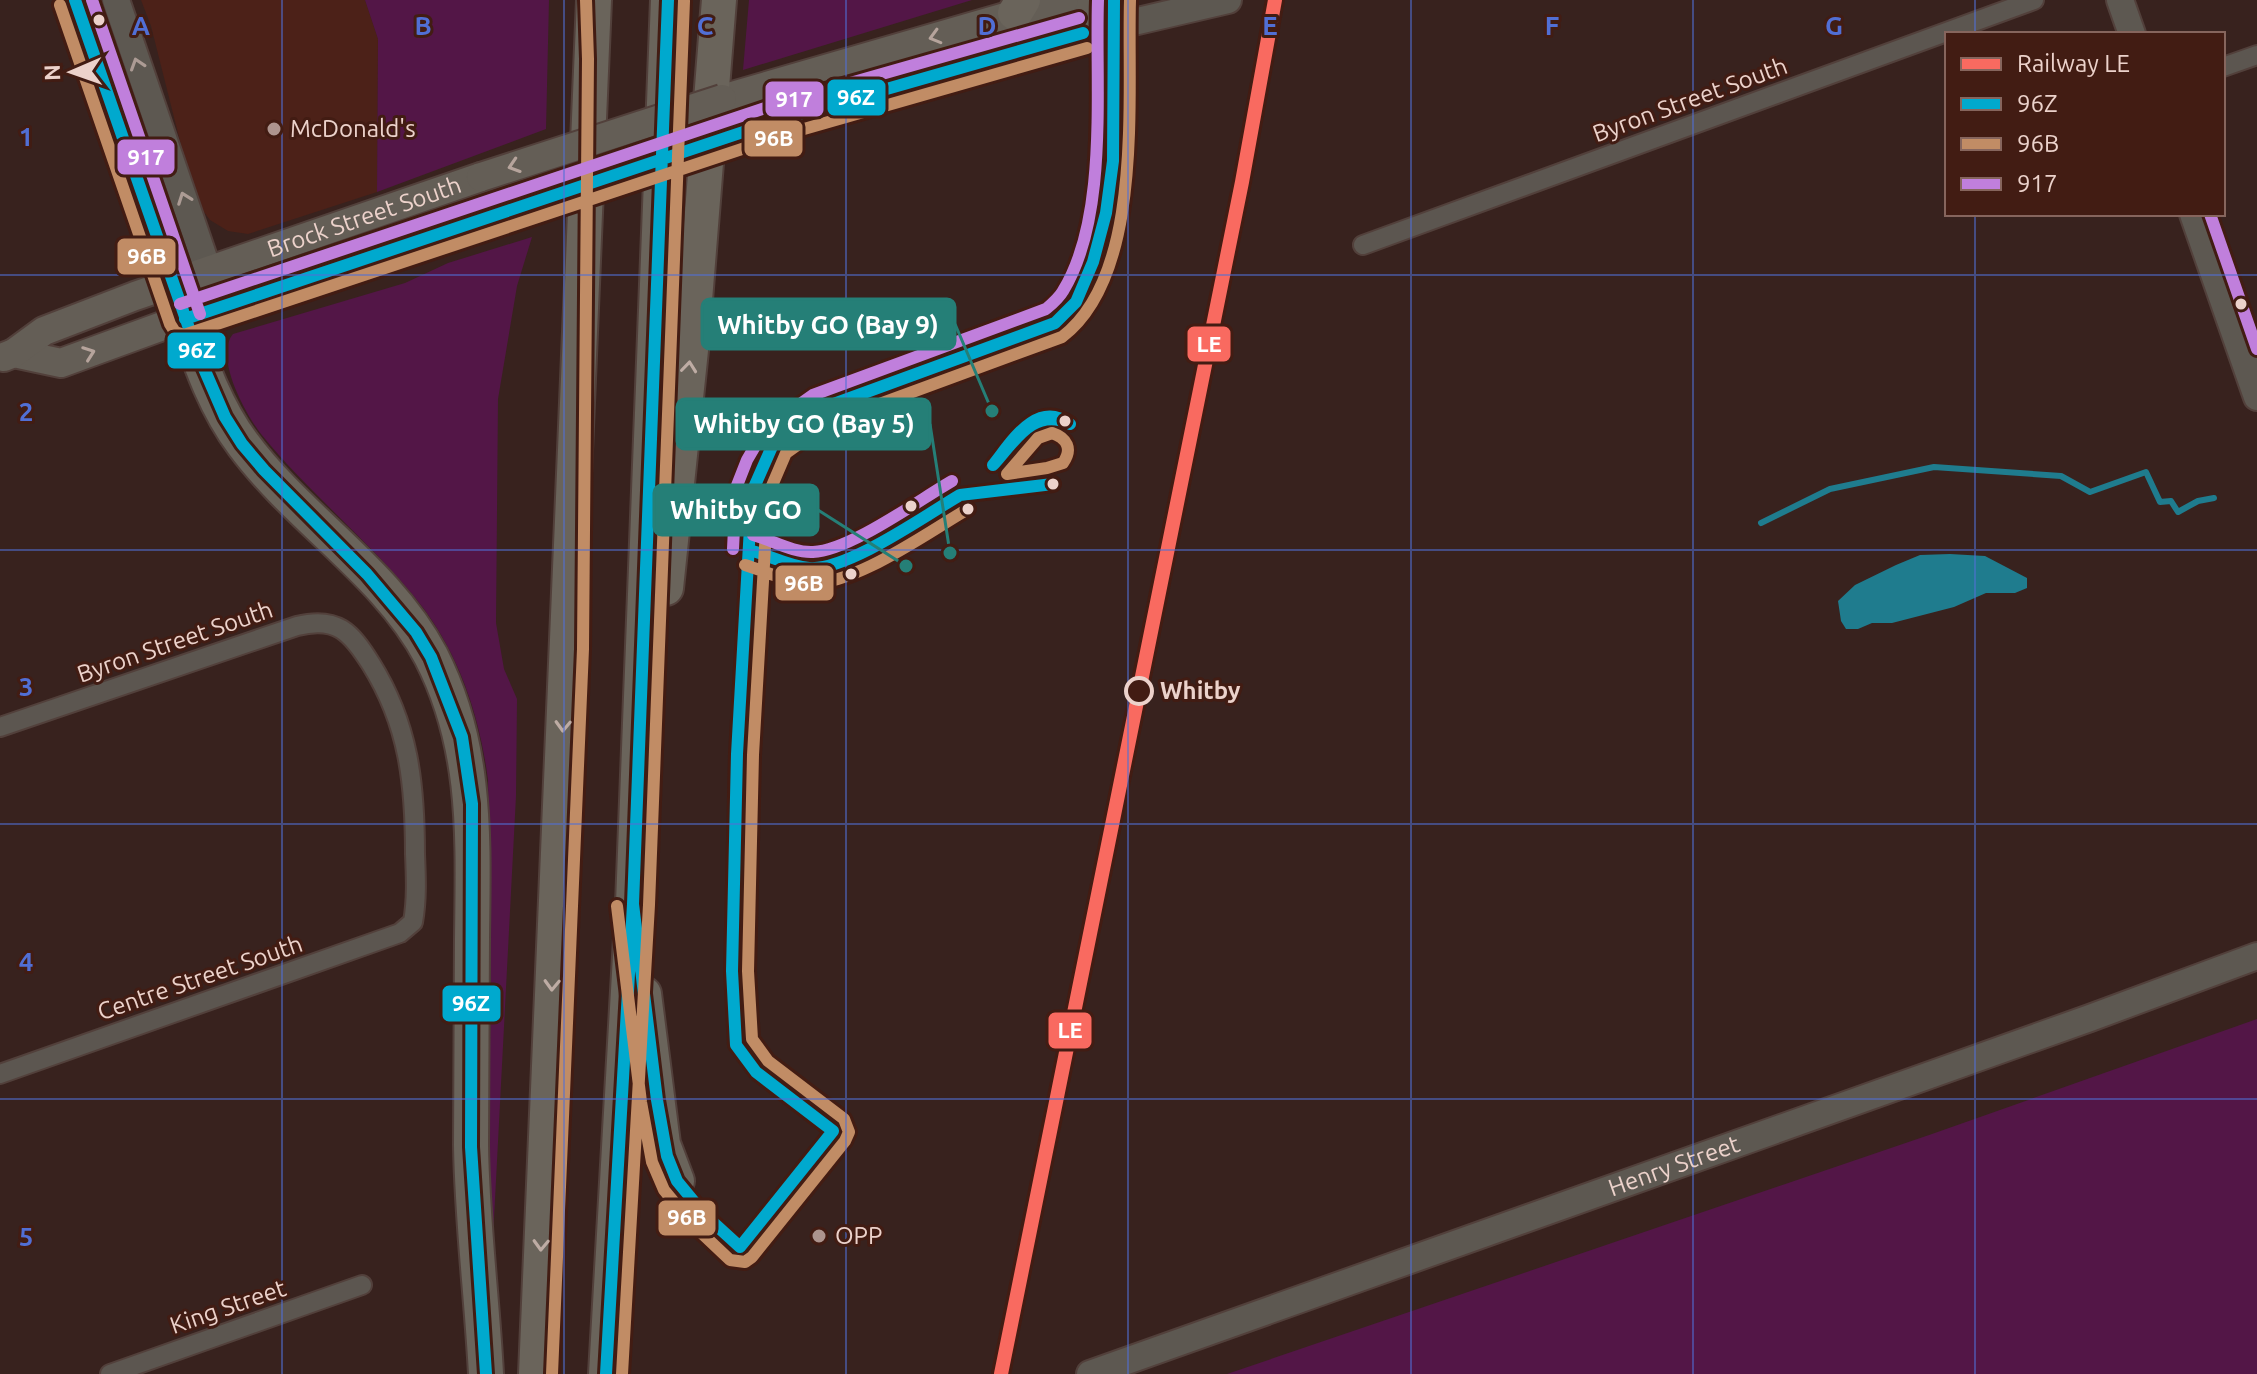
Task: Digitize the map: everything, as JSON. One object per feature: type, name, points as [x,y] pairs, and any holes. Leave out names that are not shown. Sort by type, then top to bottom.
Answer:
[{"type":"highway","points":[[567,648],[570,0]]},
{"type":"highway","points":[[536,1374],[594,0]]},
{"type":"highway","points":[[606,1374],[633,897],[668,0]]},
{"type":"highway","points":[[677,1181],[663,1144],[633,897],[691,350],[719,0]]},
{"type":"highway","points":[[185,319],[210,385],[242,444],[367,574],[416,632],[436,668],[462,737],[472,804],[471,1147],[486,1374]]},
{"type":"main road","points":[[75,0],[185,319]]},
{"type":"main road","points":[[116,0],[220,305]]},
{"type":"main road","points":[[1019,7],[1064,0]]},
{"type":"main road","points":[[1083,33],[1084,0]]},
{"type":"main road","points":[[2120,0],[2131,32]]},
{"type":"main road","name":"Brock Street South","points":[[7,356],[61,363],[220,305],[785,118],[1083,33],[1113,13],[1216,3]]},
{"type":"main road","name":"Brock Street South","points":[[7,356],[44,331],[172,282],[481,177],[1019,7]]},
{"type":"main road","points":[[2194,216],[2257,397]]},
{"type":"main road","name":"Henry Street","points":[[1090,1374],[2257,956]]},
{"type":"street","name":"Byron Street South","points":[[1946,32],[2034,0]]},
{"type":"street","name":"Byron Street South","points":[[1363,245],[1945,32]]},
{"type":"street","points":[[2225,66],[2257,55]]},
{"type":"street","name":"Byron Street South","points":[[0,727],[297,626],[320,622],[346,630],[388,691],[401,728],[415,799],[416,904],[413,922]]},
{"type":"street","name":"Centre Street South","points":[[0,1074],[400,933],[413,922]]},
{"type":"street","name":"King Street","points":[[110,1374],[362,1285]]},
{"type":"shaded area","points":[[141,0],[365,0],[378,39],[377,192],[248,234],[228,231],[210,220],[201,208],[184,157],[151,26]]},
{"type":"shaded area","points":[[365,0],[549,0],[546,129],[377,192],[378,39]]},
{"type":"shaded area","points":[[749,0],[972,0],[743,70]]},
{"type":"shaded area","points":[[532,237],[517,286],[498,399],[496,623],[504,669],[517,699],[516,796],[493,1238],[488,1159],[491,989],[488,780],[474,712],[448,648],[424,609],[261,434],[240,399],[227,356],[233,334],[405,283],[448,263]]},
{"type":"shaded area","points":[[2257,1019],[2257,1374],[1227,1374],[1932,1134]]},
{"type":"water","points":[[1920,555],[1985,556],[2027,578],[2027,588],[2015,593],[1986,593],[1954,607],[1892,623],[1872,623],[1858,629],[1846,629],[1841,621],[1838,601],[1855,585]]},
{"type":"waterway","points":[[1761,523],[1830,489],[1934,467],[2061,476],[2090,492],[2146,472],[2160,502],[2171,501],[2178,512],[2198,501],[2214,498]]},
{"type":"rail line","name":"LE","points":[[1001,1374],[1242,182],[1275,0]]},
{"type":"transit line","name":"96Z","points":[[75,0],[199,357],[225,417],[264,470],[367,574],[416,632],[431,657],[462,737],[472,804],[471,1147],[486,1374]]},
{"type":"transit line","name":"917","points":[[92,0],[200,314]]},
{"type":"transit line","name":"96B","points":[[552,1374],[583,649],[586,0]]},
{"type":"transit line","name":"96Z","points":[[606,1374],[633,904],[668,0]]},
{"type":"transit line","name":"917","points":[[733,549],[736,488],[747,460],[765,429],[813,395],[1046,309],[1061,294],[1078,260],[1093,189],[1097,150],[1098,0]]},
{"type":"transit line","name":"96Z","points":[[633,904],[657,1100],[667,1156],[677,1181],[705,1215],[740,1247],[833,1131],[756,1072],[736,1045],[732,971],[737,754],[752,492],[774,442],[820,409],[1055,323],[1076,302],[1093,262],[1106,213],[1113,161],[1114,0]]},
{"type":"transit line","name":"96B","points":[[617,906],[641,1102],[652,1162],[664,1190],[693,1225],[730,1260],[745,1262],[845,1141],[849,1132],[844,1119],[768,1061],[752,1039],[748,971],[753,755],[768,495],[786,453],[828,423],[1062,337],[1089,308],[1107,271],[1119,228],[1126,180],[1130,0]]},
{"type":"transit line","name":"96B","points":[[622,1374],[649,905],[684,1]]},
{"type":"transit line","name":"96B","points":[[60,5],[170,324],[175,332],[184,335],[790,133],[1087,48]]},
{"type":"transit line","name":"917","points":[[180,304],[780,103],[1079,18]]},
{"type":"transit line","name":"96Z","points":[[185,319],[785,118],[1083,33]]},
{"type":"transit line","name":"917","points":[[2211,216],[2257,349]]},
{"type":"transit line","name":"96Z","points":[[993,465],[1016,436],[1035,420],[1058,418],[1070,424]]},
{"type":"transit line","name":"96Z","points":[[993,465],[1017,437],[1035,423],[1057,420],[1070,424]]},
{"type":"transit line","name":"96B","points":[[1052,433],[1067,445],[1068,453],[1063,463],[1007,474],[1038,438],[1052,433]]},
{"type":"transit line","name":"917","points":[[753,535],[798,550],[813,552],[828,549],[864,534],[952,481]]},
{"type":"transit line","name":"96Z","points":[[960,495],[1053,484]]},
{"type":"transit line","name":"96Z","points":[[960,495],[1053,484]]},
{"type":"transit line","name":"96Z","points":[[749,550],[801,567],[825,567],[886,540],[960,495]]},
{"type":"transit line","name":"96B","points":[[745,565],[805,583],[844,577],[888,557],[968,509]]},
{"type":"place","name":"McDonald's","points":[[274,129]]},
{"type":"place","name":"Whitby GO (Bay 9)","points":[[992,411]]},
{"type":"place","name":"Whitby GO (Bay 5)","points":[[950,553]]},
{"type":"place","name":"Whitby GO","points":[[906,566]]},
{"type":"place","name":"Whitby","points":[[1139,691]]},
{"type":"place","name":"OPP","points":[[819,1236]]}]
